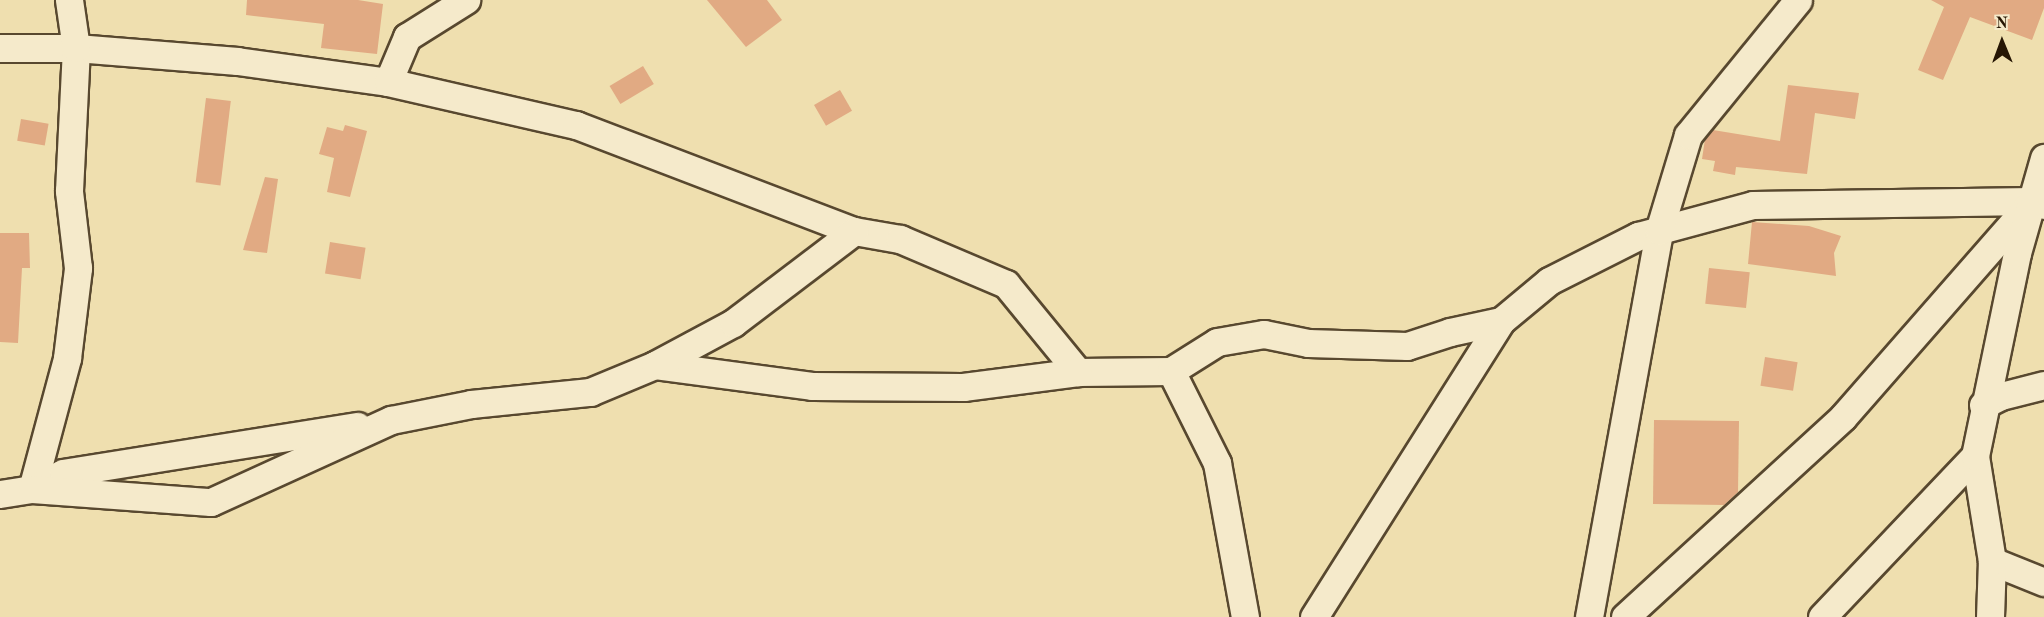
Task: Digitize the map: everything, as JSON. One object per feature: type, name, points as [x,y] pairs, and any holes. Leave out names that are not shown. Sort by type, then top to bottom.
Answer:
[{"type":"street","points":[[32,489],[67,358],[78,268],[69,191],[76,48],[69,0]]},
{"type":"street","points":[[388,82],[407,37],[466,0]]},
{"type":"street","points":[[1589,617],[1659,231],[1688,135],[1798,0]]},
{"type":"street","points":[[0,48],[76,48],[237,61],[388,82],[576,125],[854,231],[900,239],[1006,284],[1078,372]]},
{"type":"street","points":[[1990,617],[1992,561],[1975,456],[1983,405],[2038,203],[2044,158]]},
{"type":"street","points":[[1314,617],[1501,321],[1549,281],[1638,236],[1753,205],[2038,203]]},
{"type":"street","points":[[1625,617],[1843,417],[2038,203]]},
{"type":"street","points":[[0,494],[32,489],[63,473],[391,420],[471,404],[590,392],[655,365],[733,323],[854,231]]},
{"type":"street","points":[[655,365],[812,386],[963,387],[1078,372],[1172,371],[1217,342],[1264,334],[1308,343],[1407,346],[1450,332],[1501,321]]},
{"type":"street","points":[[1172,371],[1217,463],[1245,617]]},
{"type":"street","points":[[1983,405],[2001,396],[2044,386]]},
{"type":"street","points":[[0,483],[32,489],[211,502],[391,420]]},
{"type":"street","points":[[1822,617],[1975,456]]},
{"type":"street","points":[[1992,561],[2044,582]]},
{"type":"building","points":[[247,0],[358,0],[383,4],[377,54],[321,48],[324,24],[246,15]]},
{"type":"building","points":[[707,0],[767,0],[782,20],[746,47]]},
{"type":"building","points":[[1931,0],[2044,0],[2044,8],[2032,40],[1970,17],[1943,80],[1918,70],[1944,7]]},
{"type":"building","points":[[643,66],[654,84],[620,104],[610,86]]},
{"type":"building","points":[[1788,85],[1859,93],[1855,119],[1815,113],[1807,174],[1736,167],[1735,175],[1713,171],[1715,161],[1702,159],[1705,139],[1713,130],[1780,141]]},
{"type":"building","points":[[840,90],[852,111],[826,126],[814,105]]},
{"type":"building","points":[[206,98],[231,101],[220,185],[196,182]]},
{"type":"building","points":[[21,119],[49,124],[45,146],[17,141]]},
{"type":"building","points":[[345,125],[367,131],[350,197],[327,192],[334,158],[319,154],[327,127],[343,131]]},
{"type":"building","points":[[265,177],[278,179],[267,253],[243,250]]},
{"type":"building","points":[[1752,222],[1809,226],[1841,236],[1834,253],[1836,276],[1748,264]]},
{"type":"building","points":[[0,233],[29,233],[30,268],[22,268],[18,343],[0,342]]},
{"type":"building","points":[[330,242],[366,248],[361,279],[325,274]]},
{"type":"building","points":[[1709,268],[1750,272],[1746,308],[1705,304]]},
{"type":"building","points":[[1765,357],[1798,362],[1793,391],[1760,386]]},
{"type":"building","points":[[1654,420],[1739,421],[1738,492],[1724,505],[1653,504]]}]
